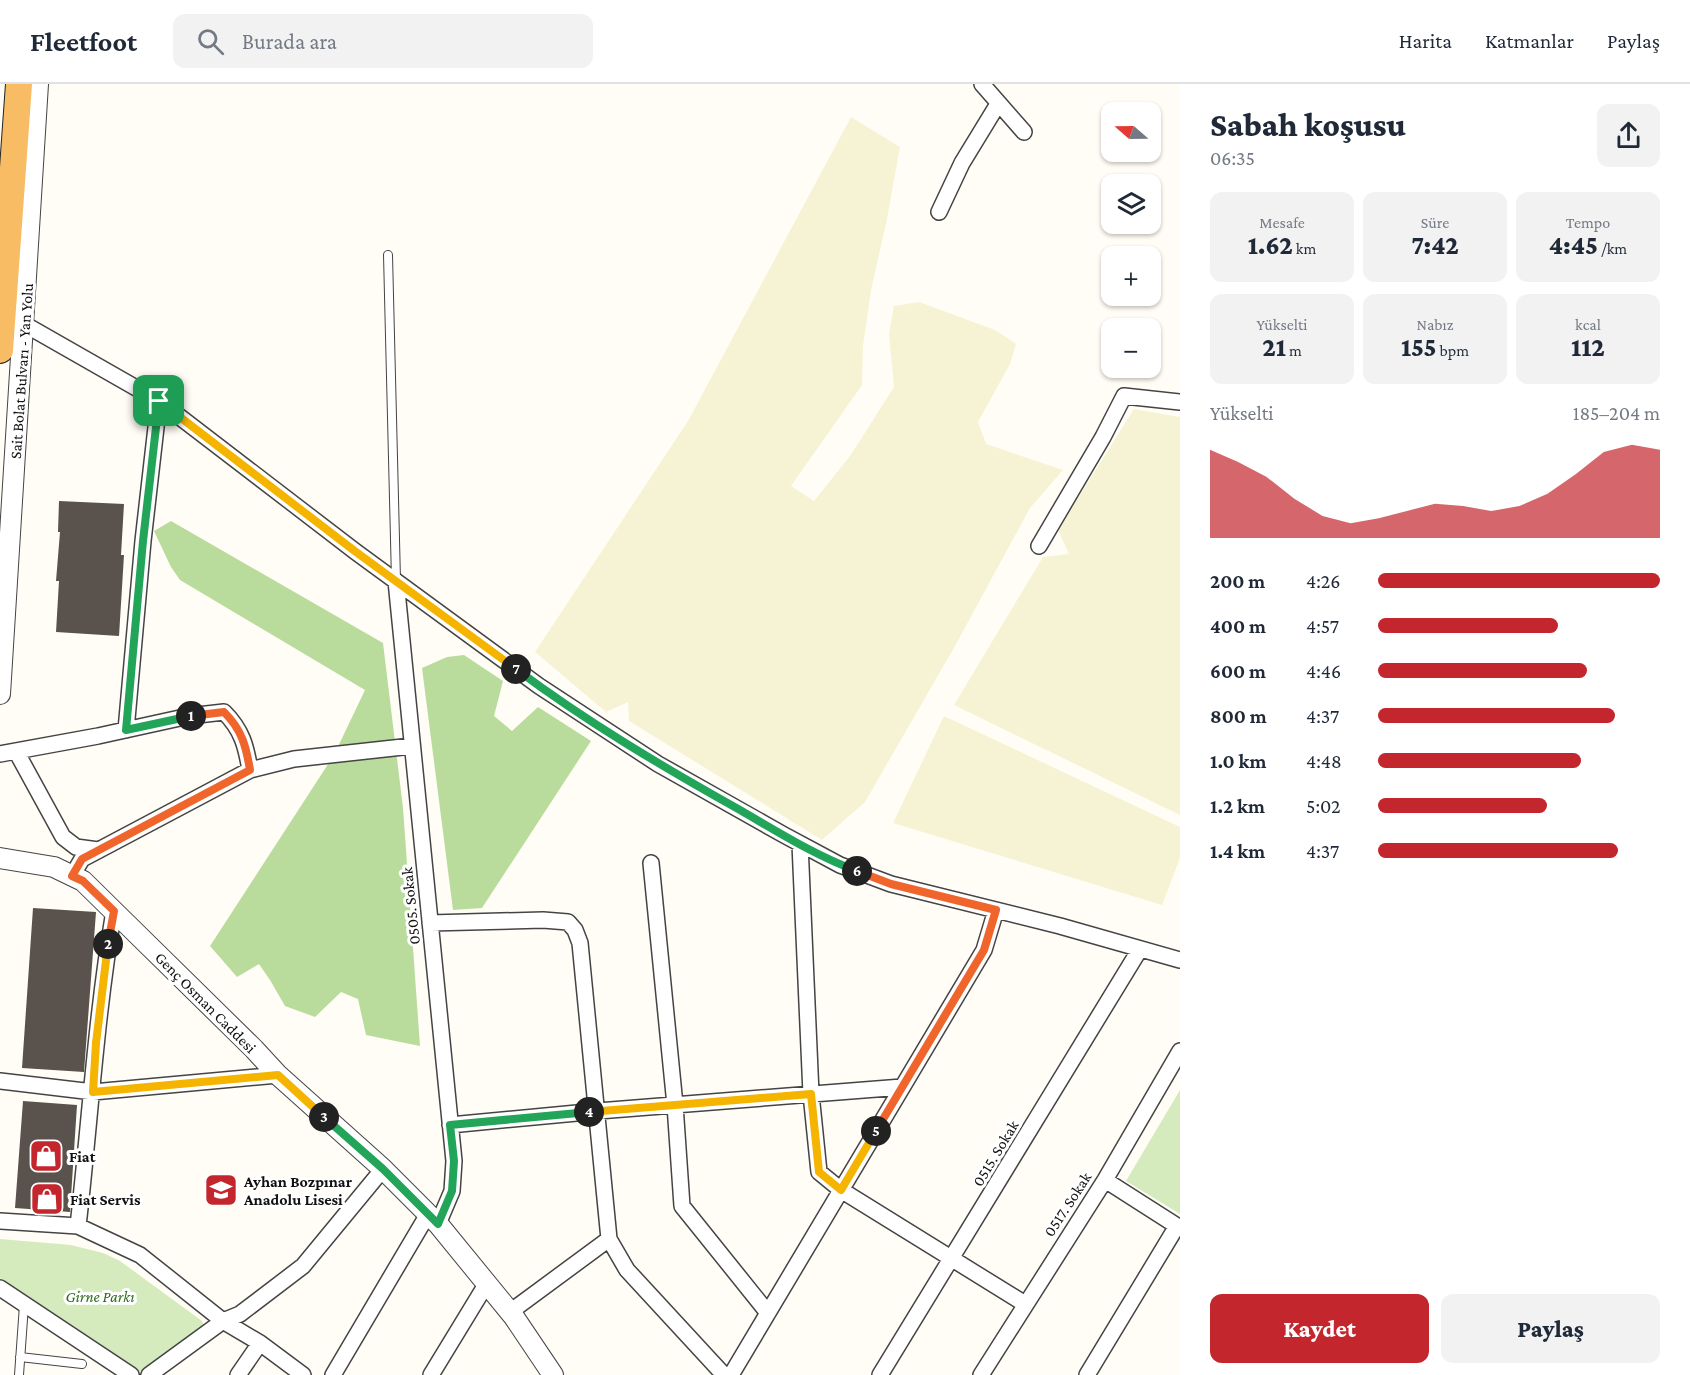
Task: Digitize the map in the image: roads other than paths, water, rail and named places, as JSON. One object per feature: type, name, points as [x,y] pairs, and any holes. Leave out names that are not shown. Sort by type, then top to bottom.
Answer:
[{"type":"highway","points":[[0,350],[9,320],[19,84]]},
{"type":"street","name":"Sait Bolat Bulvarı - Yan Yolu","points":[[10,291],[38,84]]},
{"type":"street","points":[[982,84],[1024,132]]},
{"type":"street","points":[[939,212],[962,163],[998,104]]},
{"type":"street","name":"Sait Bolat Bulvarı - Yan Yolu","points":[[0,694],[9,320]]},
{"type":"street","points":[[9,320],[159,401],[538,686],[658,764],[800,844],[840,865],[891,884],[1180,960]]},
{"type":"street","points":[[1039,546],[1124,396],[1180,402]]},
{"type":"street","points":[[126,730],[143,541],[159,401]]},
{"type":"street","name":"0505. Sokak","points":[[333,1375],[452,1191],[454,1161],[396,581]]},
{"type":"street","points":[[0,754],[189,716],[224,712],[235,723],[246,745],[250,770]]},
{"type":"street","points":[[72,876],[82,859],[250,770],[294,759],[412,747]]},
{"type":"street","points":[[16,751],[63,837],[76,847],[98,850]]},
{"type":"street","points":[[800,844],[811,1094],[819,1172],[841,1190],[1025,1304]]},
{"type":"street","name":"Genç Osman Caddesi","points":[[0,858],[54,867],[83,881],[278,1075],[383,1169],[433,1219],[510,1312],[544,1370]]},
{"type":"street","points":[[651,862],[675,1105],[682,1206],[768,1313]]},
{"type":"street","points":[[731,1375],[984,950],[996,910]]},
{"type":"street","points":[[78,1226],[100,1008],[114,911]]},
{"type":"street","points":[[430,923],[543,920],[568,922],[575,930],[580,944],[609,1239],[627,1270],[724,1375]]},
{"type":"street","name":"0515. Sokak","points":[[880,1375],[1140,948]]},
{"type":"street","name":"0517. Sokak","points":[[983,1374],[1104,1180],[1180,1051]]},
{"type":"street","points":[[0,1081],[93,1092],[278,1075]]},
{"type":"street","points":[[450,1125],[902,1087]]},
{"type":"street","points":[[149,1375],[223,1322],[240,1314],[303,1266],[383,1169]]},
{"type":"street","points":[[1087,1375],[1178,1227],[1104,1180]]},
{"type":"street","points":[[0,1221],[78,1226],[140,1255],[223,1322],[260,1343],[303,1375]]},
{"type":"street","points":[[510,1312],[609,1239]]},
{"type":"street","points":[[431,1375],[487,1283]]},
{"type":"street","points":[[0,1288],[131,1375]]},
{"type":"street","points":[[238,1375],[260,1343]]},
{"type":"lane","points":[[388,255],[396,581]]},
{"type":"lane","points":[[19,1375],[24,1302]]},
{"type":"lane","points":[[20,1357],[82,1364]]},
{"type":"place","name":"Fiat","points":[[46,1156]]},
{"type":"place","name":"Ayhan Bozpınar Anadolu Lisesi","points":[[221,1190]]},
{"type":"place","name":"Fiat Servis","points":[[47,1199]]},
{"type":"park label","name":"Girne Parkı","points":[[100,1296]]}]
